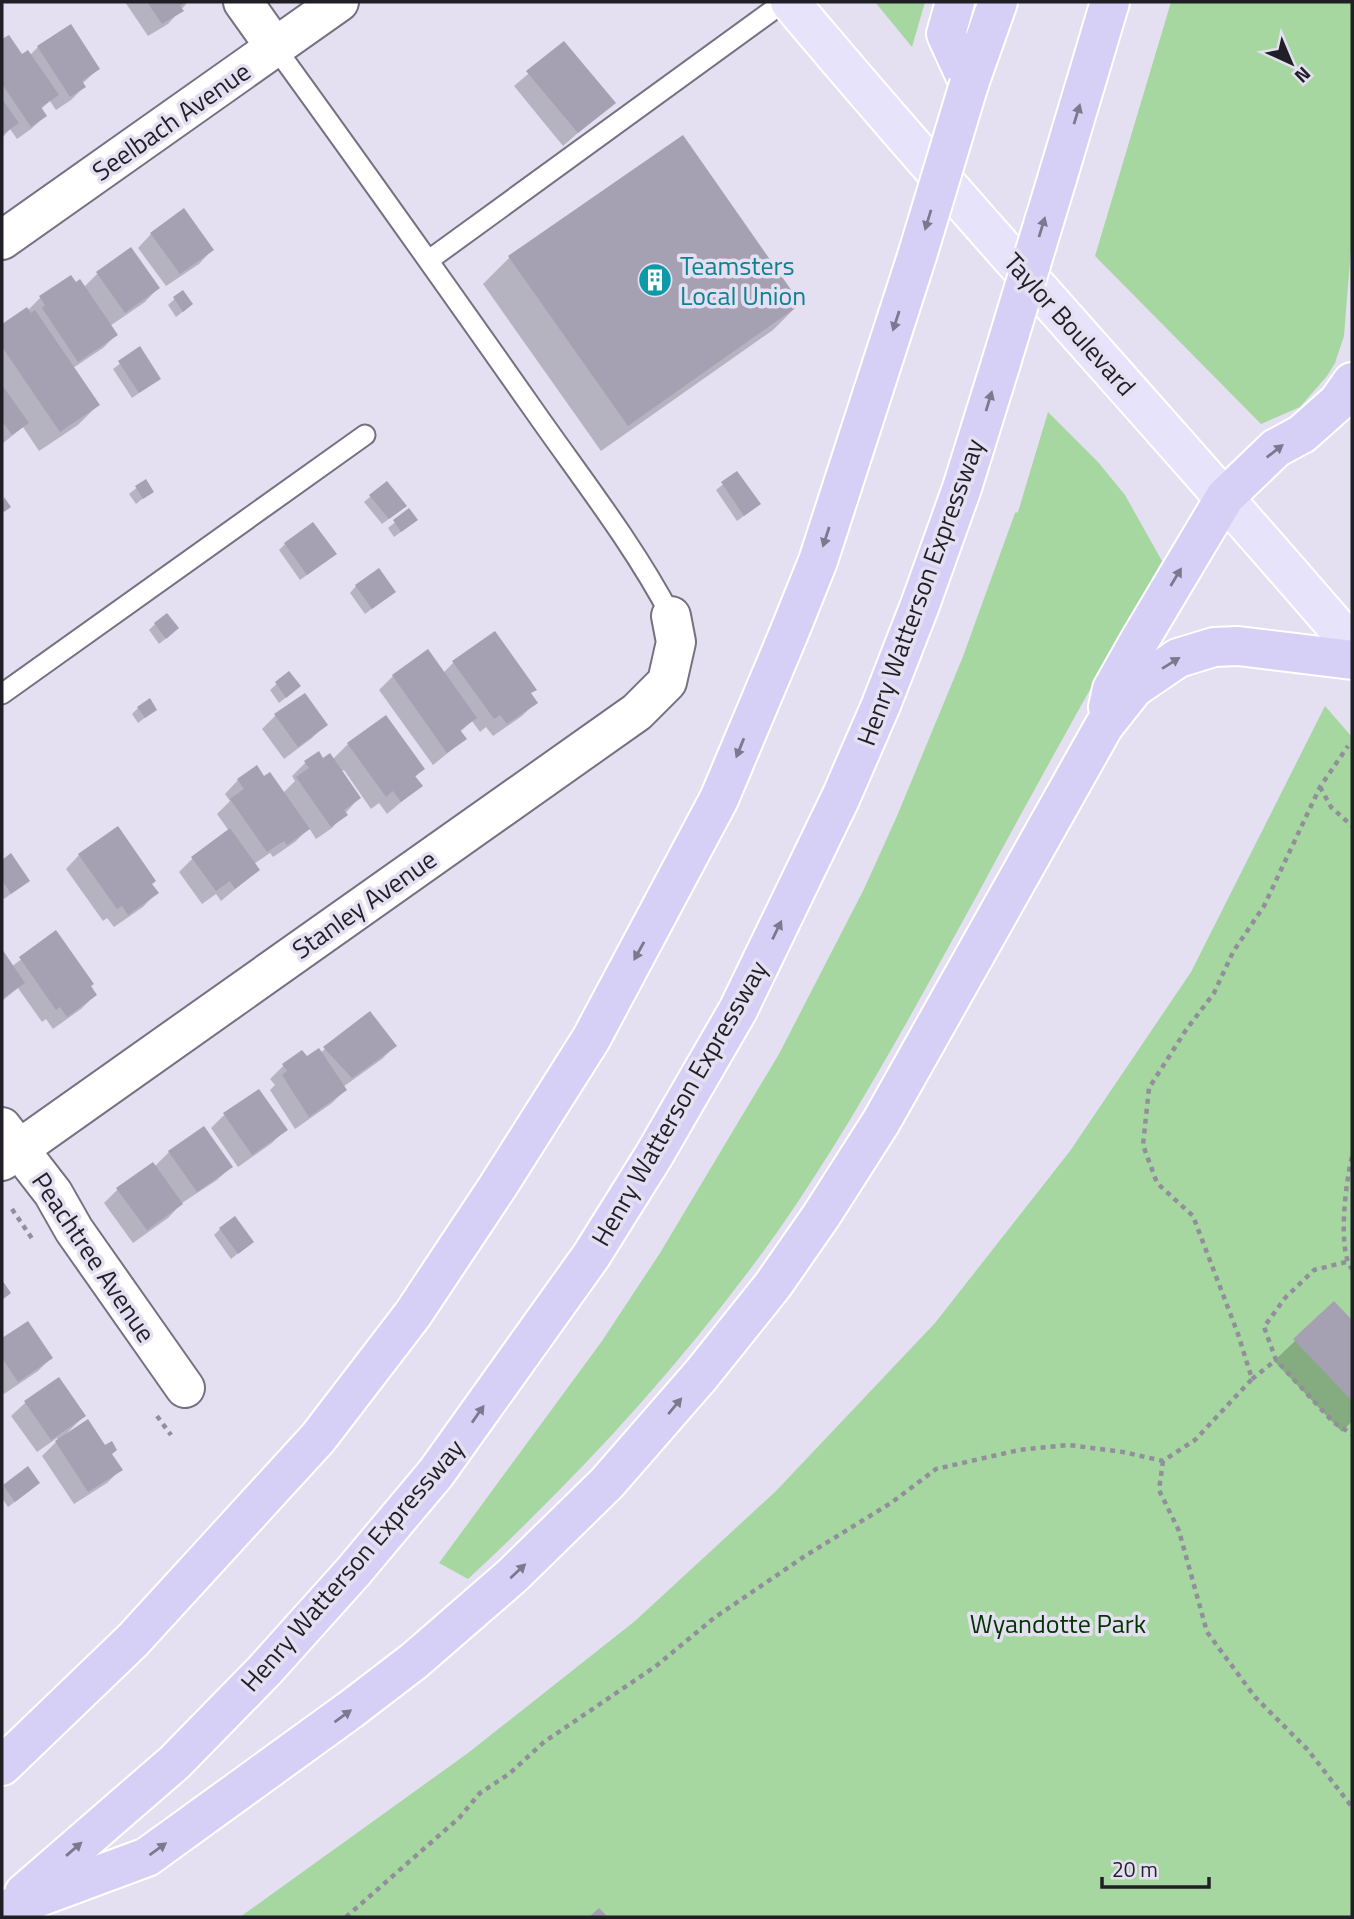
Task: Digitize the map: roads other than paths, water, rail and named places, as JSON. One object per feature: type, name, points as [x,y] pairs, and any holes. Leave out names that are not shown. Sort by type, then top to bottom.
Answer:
[{"type":"highway","points":[[955,2],[946,34],[969,84]]},
{"type":"highway","points":[[2,1766],[133,1640],[318,1438],[413,1314],[591,1039],[719,799],[818,561],[917,256],[969,84],[998,2]]},
{"type":"highway","name":"Henry Watterson Expressway","points":[[3,1911],[175,1762],[265,1670],[353,1572],[436,1473],[591,1256],[653,1157],[738,1010],[841,797],[881,705],[962,488],[1110,2]]},
{"type":"highway","points":[[1104,726],[1112,690],[1170,586],[1225,497],[1276,448],[1302,434],[1329,410],[1352,382]]},
{"type":"highway","points":[[3,1911],[147,1857],[351,1710],[414,1661],[513,1575],[607,1483],[701,1375],[773,1285],[821,1216],[881,1122],[1104,726],[1135,688],[1178,658],[1214,648],[1238,646],[1352,660]]},
{"type":"main road","name":"Taylor Boulevard","points":[[790,2],[1003,250],[1225,497],[1352,645]]},
{"type":"street","points":[[243,2],[275,47]]},
{"type":"street","name":"Seelbach Avenue","points":[[2,240],[339,2]]},
{"type":"street","name":"Stanley Avenue","points":[[8,1145],[637,712],[667,682],[676,642],[671,616]]},
{"type":"street","name":"Peachtree Avenue","points":[[8,1145],[52,1194],[74,1230],[185,1388]]},
{"type":"lane","points":[[429,260],[784,2]]},
{"type":"lane","points":[[275,47],[429,260],[654,584],[671,616]]},
{"type":"lane","points":[[2,694],[365,435]]},
{"type":"place","name":"Teamsters Local Union","points":[[655,280]]},
{"type":"park label","name":"Wyandotte Park","points":[[1058,1623]]}]
